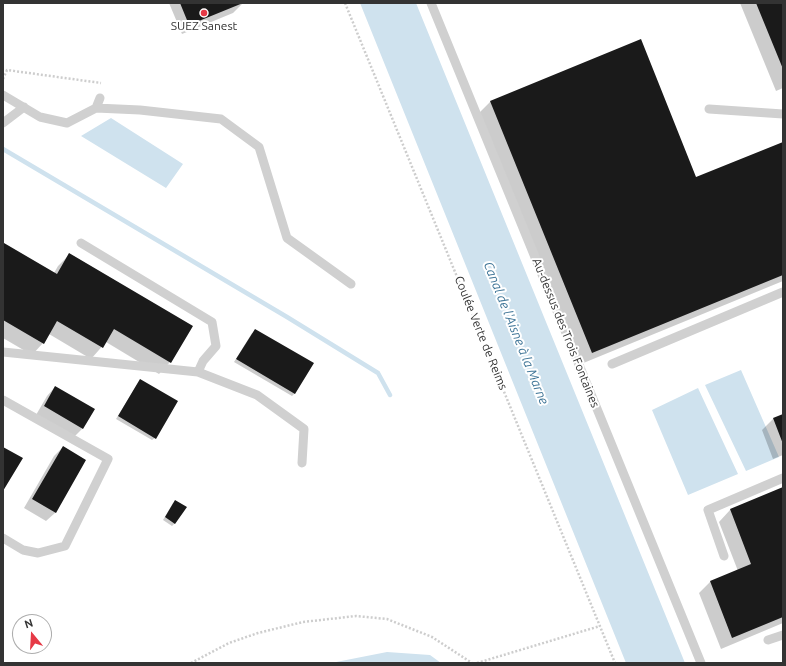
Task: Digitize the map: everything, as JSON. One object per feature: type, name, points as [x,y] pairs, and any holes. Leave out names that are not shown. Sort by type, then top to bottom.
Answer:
[{"type":"lane","name":"Au-dessus des Trois Fontaines","points":[[431,3],[701,663]]},
{"type":"lane","points":[[3,95],[40,117],[67,123],[96,108],[140,110],[221,119],[259,147],[288,238],[351,284]]},
{"type":"lane","points":[[96,108],[100,98]]},
{"type":"lane","points":[[3,123],[24,107]]},
{"type":"lane","points":[[710,109],[783,114]]},
{"type":"lane","points":[[82,243],[212,322],[216,346],[204,361],[198,372]]},
{"type":"lane","points":[[612,364],[783,292]]},
{"type":"lane","points":[[3,352],[198,372],[258,395],[304,429],[302,463]]},
{"type":"lane","points":[[3,400],[108,459],[65,546],[38,553],[23,550],[3,538]]},
{"type":"lane","points":[[724,556],[708,510],[783,478]]},
{"type":"lane","points":[[768,640],[783,635]]},
{"type":"path","name":"Coulée Verte de Reims","points":[[345,3],[615,663]]},
{"type":"path","points":[[3,79],[7,70],[101,83]]},
{"type":"path","points":[[191,663],[229,643],[258,633],[303,622],[356,616],[387,619],[432,637],[472,663]]},
{"type":"path","points":[[477,663],[600,626]]},
{"type":"water","name":"Canal de l'Aisne à la Marne","points":[[360,3],[416,3],[685,663],[626,663]]},
{"type":"water","points":[[111,118],[183,164],[166,188],[81,136]]},
{"type":"water","points":[[741,370],[779,457],[746,471],[705,385]]},
{"type":"water","points":[[698,388],[738,474],[688,495],[652,410]]},
{"type":"water","points":[[387,652],[430,655],[441,663],[331,663]]},
{"type":"building","name":"SUEZ Sanest","points":[[180,3],[243,3],[189,25]]},
{"type":"building","points":[[756,3],[783,3],[783,69]]},
{"type":"building","points":[[641,39],[696,177],[783,142],[783,275],[592,353],[490,101]]},
{"type":"building","points":[[4,243],[57,274],[69,253],[193,326],[171,363],[114,329],[103,348],[57,321],[44,344],[3,320]]},
{"type":"building","points":[[255,329],[314,363],[295,394],[236,359]]},
{"type":"building","points":[[140,379],[178,401],[156,439],[118,416]]},
{"type":"building","points":[[55,386],[95,409],[83,429],[44,406]]},
{"type":"building","points":[[783,414],[783,444],[773,418]]},
{"type":"building","points":[[63,446],[86,460],[56,513],[32,499]]},
{"type":"building","points":[[3,447],[23,458],[3,491]]},
{"type":"building","points":[[783,487],[783,617],[732,638],[710,581],[751,564],[730,509]]},
{"type":"building","points":[[175,500],[187,507],[175,524],[165,517]]},
{"type":"waterway","points":[[3,149],[287,317],[378,373],[390,395]]},
{"type":"place","name":"SUEZ Sanest","points":[[204,13]]}]
